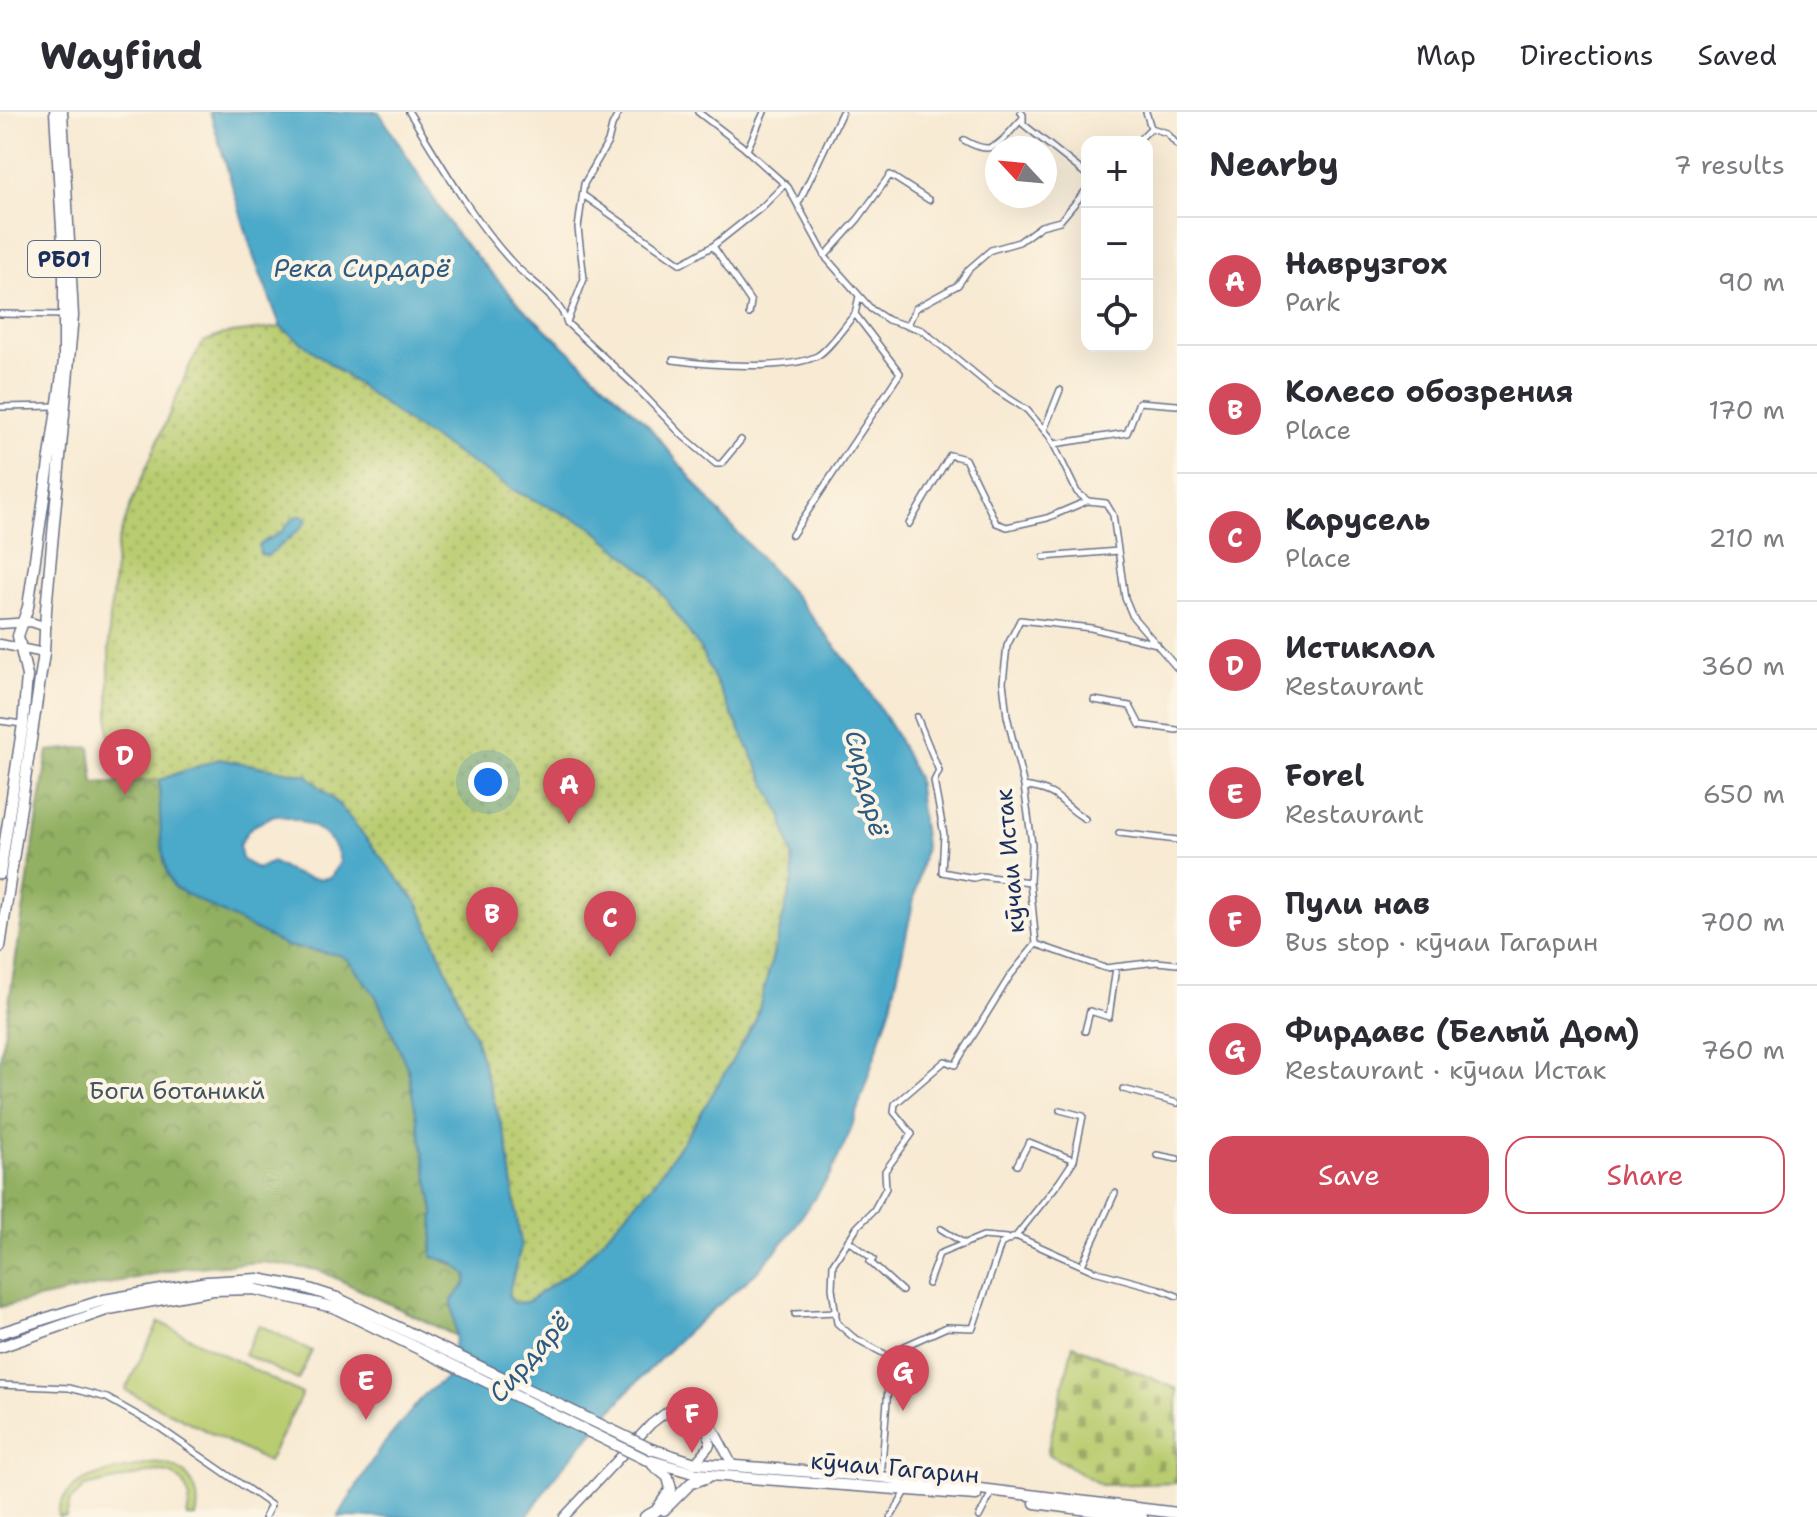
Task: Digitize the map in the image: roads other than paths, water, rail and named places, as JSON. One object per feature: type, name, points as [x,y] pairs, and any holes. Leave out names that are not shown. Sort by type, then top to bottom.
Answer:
[{"type":"highway","name":"РБ01","points":[[0,947],[44,653],[62,406],[65,315],[55,112]]},
{"type":"highway","name":"РБ01","points":[[0,874],[23,724],[27,676],[18,636],[28,607],[62,406],[73,316],[62,112]]},
{"type":"highway","points":[[0,1333],[104,1300],[207,1282],[258,1279],[306,1288],[648,1454],[668,1477],[671,1489],[665,1502],[645,1517]]},
{"type":"highway","points":[[0,1347],[109,1309],[213,1290],[254,1289],[335,1302]]},
{"type":"highway","name":"кӯчаи Гагарин","points":[[648,1454],[695,1463],[1177,1513]]},
{"type":"highway","name":"кӯчаи Гагарин","points":[[648,1454],[697,1474],[881,1482],[907,1489],[990,1496],[1142,1517]]},
{"type":"highway","points":[[657,1517],[691,1483],[716,1474]]},
{"type":"main road","points":[[0,624],[23,622],[46,627]]},
{"type":"main road","points":[[0,644],[44,653]]},
{"type":"main road","points":[[564,1517],[651,1424],[679,1407],[700,1411],[708,1419],[739,1467]]},
{"type":"main road","points":[[572,1517],[645,1436],[670,1415],[690,1413],[704,1426],[710,1445],[695,1463]]},
{"type":"street","points":[[409,112],[459,192],[510,260],[563,310],[567,323],[716,464],[721,464],[741,440]]},
{"type":"street","points":[[567,323],[584,279],[578,228],[584,184],[608,142],[619,112]]},
{"type":"street","points":[[698,112],[785,184],[825,256],[871,309],[888,320],[922,330],[990,386],[1027,410],[1054,444],[1077,492],[1088,501]]},
{"type":"street","points":[[747,150],[764,112]]},
{"type":"street","points":[[798,205],[842,112]]},
{"type":"street","points":[[1146,112],[1151,128]]},
{"type":"street","points":[[964,140],[980,150],[994,148],[1022,115]]},
{"type":"street","points":[[1022,115],[1023,124],[1081,170]]},
{"type":"street","points":[[1143,136],[1151,128]]},
{"type":"street","points":[[1151,128],[1167,133],[1177,145]]},
{"type":"street","points":[[825,256],[858,219],[890,175],[929,200]]},
{"type":"street","points":[[583,195],[681,264],[713,246],[762,207],[785,184]]},
{"type":"street","points":[[907,326],[916,308],[958,285],[969,269],[991,250],[1019,242],[1041,226],[1060,221],[1081,198]]},
{"type":"street","points":[[713,246],[751,302],[749,314]]},
{"type":"street","points":[[673,360],[732,366],[800,360],[819,355],[855,314],[859,295]]},
{"type":"street","points":[[0,314],[65,315]]},
{"type":"street","points":[[792,535],[817,502],[900,373],[855,314]]},
{"type":"street","points":[[1044,430],[1060,390]]},
{"type":"street","points":[[1054,444],[1127,433],[1139,402],[1177,405]]},
{"type":"street","points":[[0,407],[62,406]]},
{"type":"street","points":[[909,524],[950,455],[965,459],[996,523],[1007,527],[1047,518],[1088,501],[1106,503],[1113,515],[1125,598],[1133,617],[1177,668]]},
{"type":"street","points":[[1044,557],[1118,551]]},
{"type":"street","name":"кӯчаи Истак","points":[[836,1312],[833,1264],[848,1240],[874,1210],[886,1188],[885,1171],[912,1134],[894,1112],[895,1104],[945,1061],[955,1065],[1010,976],[1036,944],[1030,882],[1032,844],[1003,682],[1007,646],[1020,620],[1091,628],[1157,644]]},
{"type":"street","points":[[1094,700],[1130,706],[1140,725],[1177,730]]},
{"type":"street","points":[[917,717],[939,771],[934,781],[944,835],[942,872],[1030,882]]},
{"type":"street","points":[[0,721],[23,724]]},
{"type":"street","points":[[1024,786],[1047,789],[1085,819]]},
{"type":"street","points":[[1119,833],[1177,840]]},
{"type":"street","points":[[1036,944],[1105,968],[1157,962],[1177,964]]},
{"type":"street","points":[[1085,1031],[1090,1011],[1109,1017],[1116,967]]},
{"type":"street","points":[[1123,1089],[1177,1103]]},
{"type":"street","points":[[881,1482],[892,1358],[898,1349],[947,1327],[973,1328],[1001,1244],[1016,1236],[1074,1160],[1083,1116],[1060,1110]]},
{"type":"street","points":[[1017,1165],[1029,1142],[1074,1160]]},
{"type":"street","points":[[1157,1155],[1177,1159]]},
{"type":"street","points":[[1082,1265],[1115,1193]]},
{"type":"street","points":[[941,1229],[966,1244]]},
{"type":"street","points":[[928,1284],[939,1254],[983,1236],[1008,1239]]},
{"type":"street","points":[[1016,1236],[1094,1271],[1177,1296]]},
{"type":"street","points":[[848,1240],[873,1259],[870,1262],[902,1291]]},
{"type":"street","points":[[795,1314],[836,1312],[837,1323],[853,1337],[892,1358]]},
{"type":"street","points":[[0,1385],[69,1388],[107,1398],[160,1428],[271,1505],[265,1517]]},
{"type":"street","points":[[891,1517],[907,1489]]},
{"type":"street","points":[[979,1517],[990,1496]]},
{"type":"water","name":"Река Сирдарё","points":[[210,112],[379,112],[456,234],[523,308],[646,423],[723,517],[796,597],[865,684],[896,735],[917,778],[925,847],[891,1006],[850,1132],[829,1177],[786,1239],[756,1273],[687,1332],[629,1390],[555,1476],[527,1517],[338,1517],[378,1451],[425,1394],[446,1378],[456,1336],[452,1300],[466,1284],[467,1275],[452,1262],[432,1257],[434,1212],[408,1069],[376,996],[348,960],[340,955],[286,946],[175,888],[165,865],[159,780],[219,759],[307,775],[341,807],[419,905],[475,1037],[507,1144],[521,1247],[508,1295],[514,1303],[527,1302],[579,1266],[654,1183],[694,1125],[756,1020],[793,879],[792,855],[781,814],[699,647],[650,576],[589,525],[517,492],[409,423],[281,327],[254,258]],"holes":[[[274,815],[316,828],[332,842],[340,862],[331,877],[308,878],[272,862],[257,869],[242,859],[239,845],[250,828]]]},
{"type":"water","points":[[297,516],[307,520],[270,554],[260,554],[259,546],[280,533]]},
{"type":"place","name":"Истиклол","points":[[125,795]]},
{"type":"place","name":"Наврузгох","points":[[569,824]]},
{"type":"place","name":"Колесо обозрения","points":[[492,953]]},
{"type":"place","name":"Карусель","points":[[610,957]]},
{"type":"place","name":"Фирдавс (Белый Дом)","points":[[903,1411]]},
{"type":"place","name":"Forel","points":[[366,1420]]},
{"type":"place","name":"Пули нав","points":[[692,1453]]},
{"type":"water label","name":"Сирдарё","points":[[867,783]]},
{"type":"water label","name":"Сирдарё","points":[[529,1357]]},
{"type":"park label","name":"Боги ботаникй","points":[[177,1091]]}]
